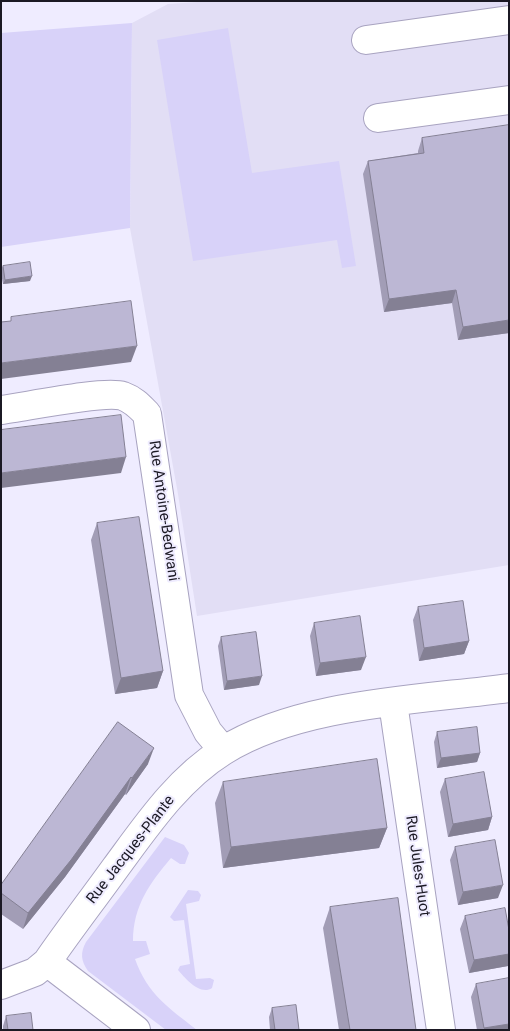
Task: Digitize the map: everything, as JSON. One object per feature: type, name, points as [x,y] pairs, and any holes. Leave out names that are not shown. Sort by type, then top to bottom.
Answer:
[{"type":"street","points":[[366,40],[509,20]]},
{"type":"street","points":[[378,118],[509,100]]},
{"type":"street","name":"Rue Antoine-Bedwani","points":[[1,410],[101,395],[121,396],[134,401],[147,414],[189,695],[208,732],[223,750]]},
{"type":"street","name":"Rue Jacques-Plante","points":[[1,985],[35,972],[47,962],[153,816],[207,762],[223,750],[277,726],[321,713],[509,688]]},
{"type":"street","name":"Rue Jules-Huot","points":[[393,703],[441,1030]]},
{"type":"street","points":[[47,962],[136,1030]]},
{"type":"shaded area","points":[[212,1],[509,1],[509,565],[197,616],[178,494],[130,228],[132,23],[168,4]]},
{"type":"shaded area","points":[[132,23],[130,228],[1,247],[1,33]]},
{"type":"shaded area","points":[[228,28],[252,173],[339,161],[356,266],[342,268],[337,240],[193,261],[157,40]]},
{"type":"shaded area","points":[[165,837],[184,845],[189,853],[185,864],[180,864],[171,858],[144,896],[136,917],[133,941],[146,941],[150,954],[135,959],[146,982],[160,1000],[197,1030],[166,1030],[88,971],[82,957],[86,942]]},
{"type":"shaded area","points":[[188,890],[198,891],[201,895],[199,901],[186,904],[196,979],[210,978],[214,980],[212,988],[207,990],[193,985],[178,970],[180,966],[190,964],[184,920],[174,921],[170,917]]},
{"type":"building","points":[[509,125],[509,320],[463,327],[456,290],[389,299],[368,161],[424,153],[422,138]]},
{"type":"building","points":[[30,262],[32,276],[5,280],[3,266]]},
{"type":"building","points":[[131,301],[137,346],[1,363],[1,322],[11,321],[11,317]]},
{"type":"building","points":[[121,415],[126,457],[1,473],[1,430]]},
{"type":"building","points":[[139,517],[163,671],[121,678],[97,523]]},
{"type":"building","points":[[463,601],[469,641],[424,648],[418,607]]},
{"type":"building","points":[[360,616],[366,657],[320,663],[314,623]]},
{"type":"building","points":[[256,632],[262,676],[227,681],[221,637]]},
{"type":"building","points":[[118,722],[154,748],[71,860],[28,913],[1,893],[1,885]]},
{"type":"building","points":[[477,727],[480,753],[441,758],[437,732]]},
{"type":"building","points":[[377,759],[387,828],[231,847],[223,782]]},
{"type":"building","points":[[484,772],[492,817],[453,824],[445,779]]},
{"type":"building","points":[[495,840],[503,885],[463,892],[455,847]]},
{"type":"building","points":[[398,898],[416,1030],[350,1030],[330,907]]},
{"type":"building","points":[[505,908],[509,930],[509,954],[474,960],[465,916]]},
{"type":"building","points":[[509,978],[509,1024],[484,1028],[476,984]]},
{"type":"building","points":[[296,1005],[299,1030],[275,1030],[272,1008]]},
{"type":"building","points":[[31,1013],[33,1030],[8,1030],[6,1016]]}]
